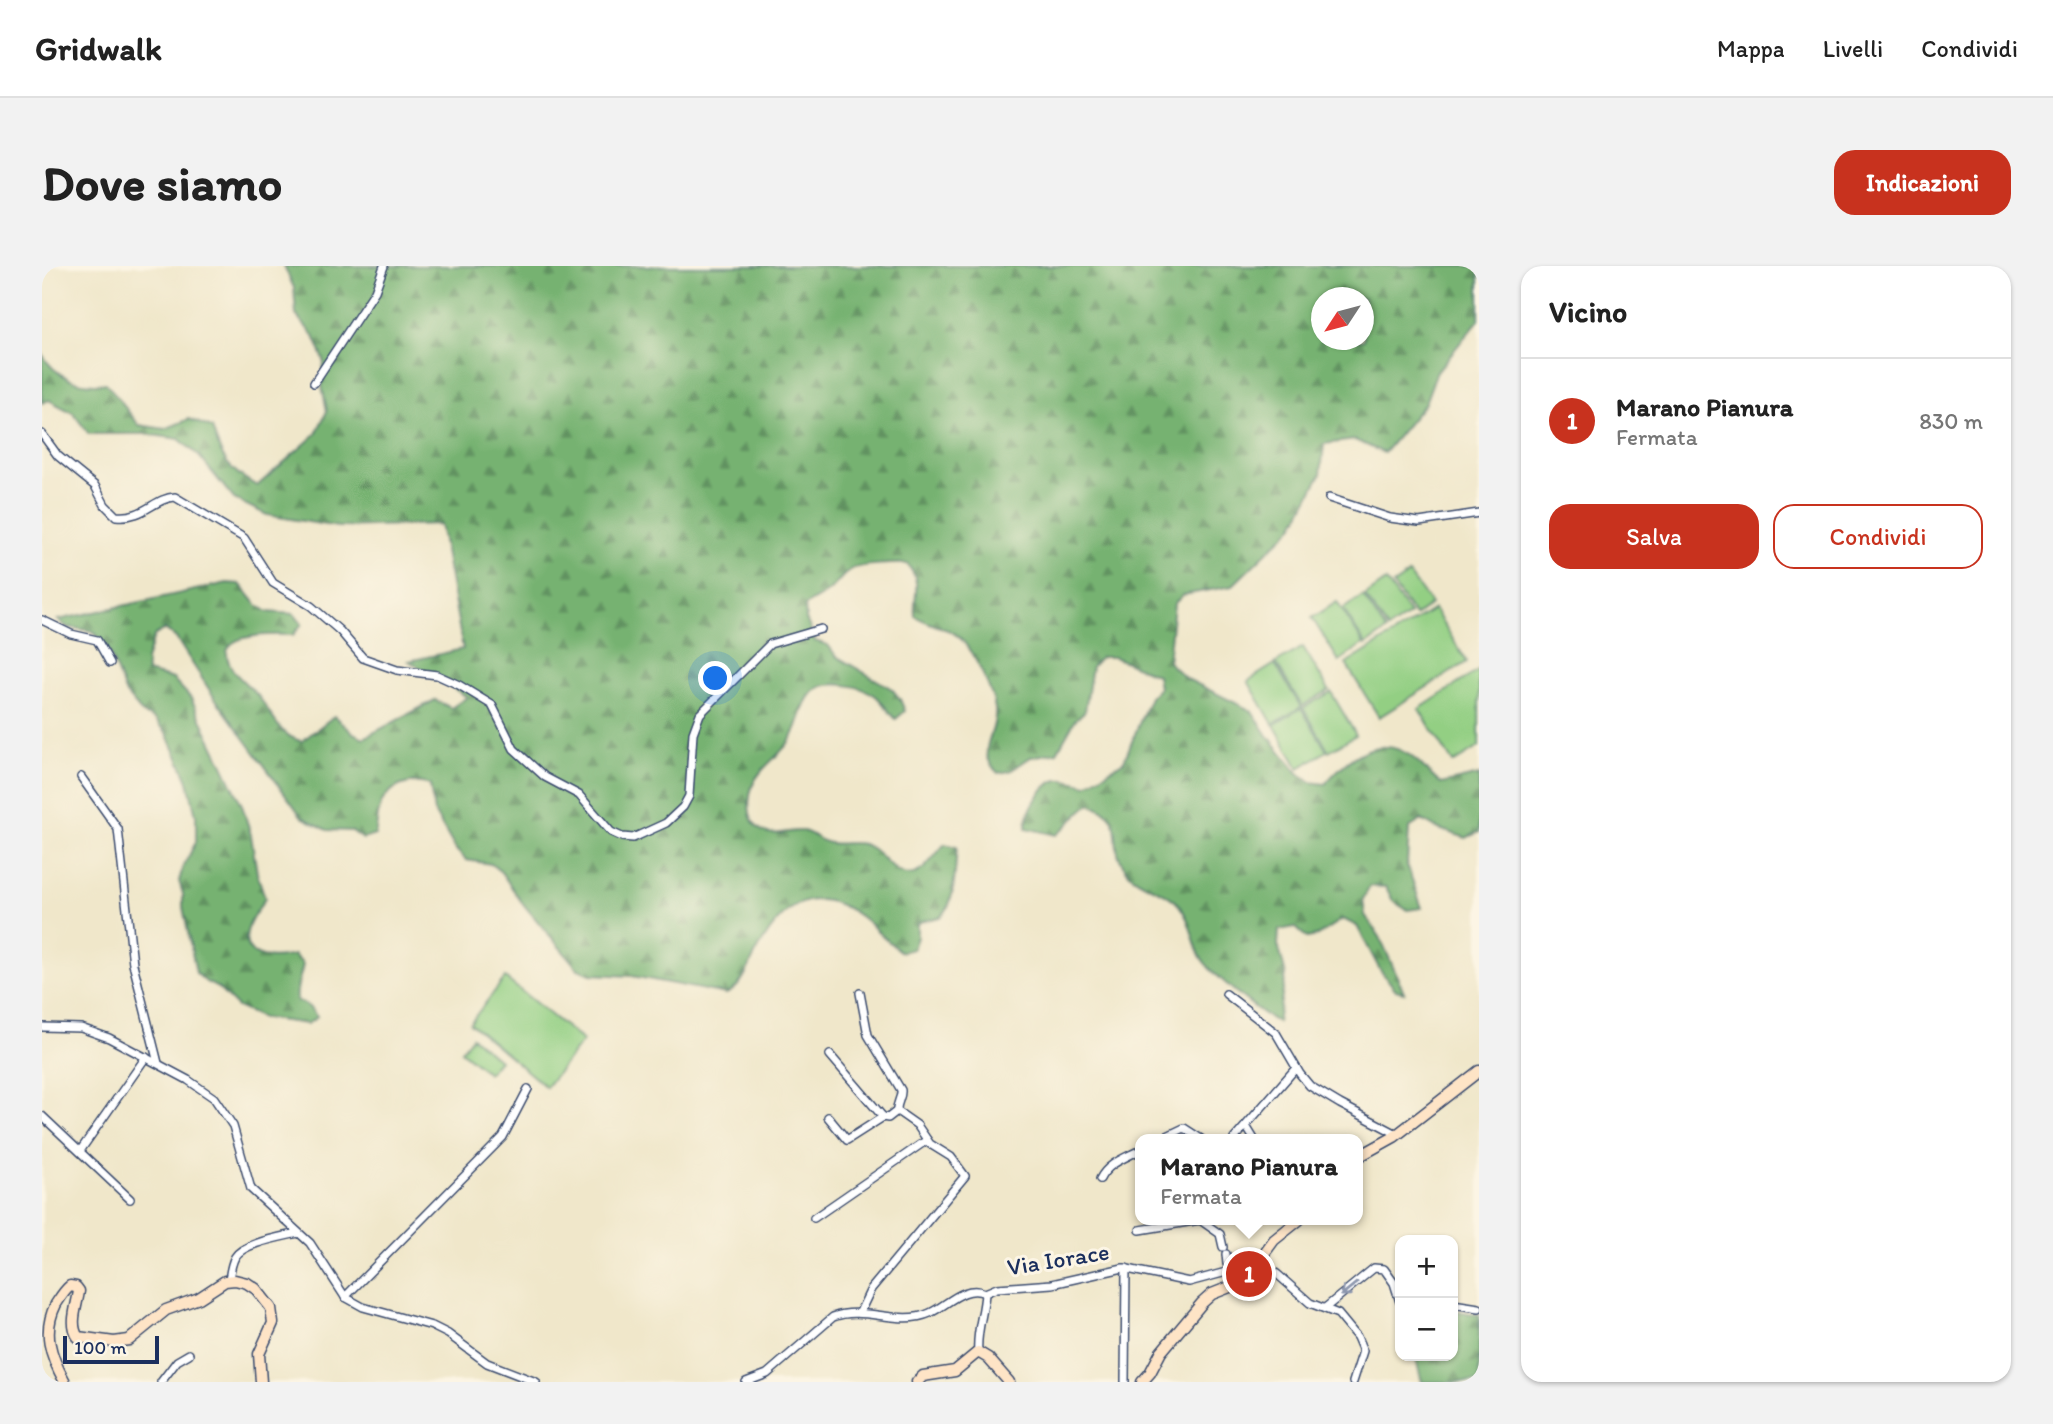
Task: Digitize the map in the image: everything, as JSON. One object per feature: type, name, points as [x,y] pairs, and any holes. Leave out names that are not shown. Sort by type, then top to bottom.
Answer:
[{"type":"street","points":[[314,383],[375,291],[384,266]]},
{"type":"street","points":[[42,434],[58,456],[95,486],[105,505],[116,516],[132,516],[169,497],[175,497],[244,538],[273,583],[311,606],[340,631],[363,658],[397,670],[437,675],[492,705],[514,749],[545,777],[579,795],[611,832],[622,837],[633,838],[666,823],[683,807],[689,796],[693,733],[699,714],[770,644],[821,629]]},
{"type":"street","points":[[1329,498],[1390,518],[1419,522],[1479,513]]},
{"type":"street","points":[[42,620],[71,634],[96,640],[110,663]]},
{"type":"street","points":[[81,777],[118,830],[133,964],[158,1063]]},
{"type":"street","points":[[746,1382],[767,1374],[833,1317],[845,1312],[860,1312],[871,1289],[965,1176],[951,1157],[927,1140],[918,1125],[897,1111],[896,1105],[902,1094],[901,1090],[868,1035],[860,993]]},
{"type":"street","points":[[1226,994],[1276,1033],[1296,1068],[1311,1086],[1397,1134]]},
{"type":"street","points":[[42,1027],[80,1028],[109,1038],[188,1080],[214,1098],[233,1126],[251,1189],[310,1243],[345,1297],[363,1307],[432,1326],[487,1363],[536,1382]]},
{"type":"street","points":[[830,1055],[883,1117]]},
{"type":"street","points":[[80,1151],[146,1057]]},
{"type":"street","points":[[1239,1134],[1296,1068]]},
{"type":"street","points":[[1363,1154],[1397,1134],[1479,1071]]},
{"type":"street","points":[[345,1297],[503,1138],[528,1089]]},
{"type":"street","points":[[828,1117],[847,1140],[897,1111]]},
{"type":"street","points":[[42,1116],[130,1199]]},
{"type":"street","points":[[1246,1126],[1251,1134]]},
{"type":"street","points":[[1171,1134],[1184,1128],[1193,1134]]},
{"type":"street","points":[[814,1218],[927,1140]]},
{"type":"street","points":[[1100,1179],[1104,1171],[1135,1153]]},
{"type":"street","points":[[1140,1230],[1170,1225]]},
{"type":"street","points":[[1207,1225],[1220,1234],[1227,1264],[1232,1268],[1242,1269]]},
{"type":"street","points":[[1142,1382],[1161,1352],[1202,1303],[1212,1294],[1245,1282],[1256,1273],[1274,1240],[1293,1225]]},
{"type":"street","points":[[229,1280],[235,1256],[240,1251],[298,1233]]},
{"type":"street","points":[[1260,1264],[1277,1274],[1310,1303],[1338,1314],[1361,1344],[1363,1351],[1353,1382]]},
{"type":"street","name":"Via Iorace","points":[[860,1312],[879,1316],[920,1316],[962,1293],[985,1293],[997,1288],[1052,1284],[1106,1270],[1126,1268],[1189,1282],[1260,1264]]},
{"type":"street","points":[[1125,1382],[1126,1268]]},
{"type":"street","points":[[1325,1308],[1374,1268],[1384,1269],[1394,1283],[1399,1298]]},
{"type":"street","points":[[65,1382],[50,1352],[46,1326],[48,1316],[70,1286],[76,1287],[79,1292],[74,1322],[78,1337],[122,1342],[135,1336],[159,1314],[199,1298],[229,1280],[247,1283],[256,1289],[271,1307],[273,1323],[259,1354],[261,1382]]},
{"type":"street","points":[[978,1352],[976,1337],[985,1293]]},
{"type":"street","points":[[1458,1305],[1479,1308]]},
{"type":"street","points":[[917,1382],[923,1376],[955,1371],[978,1352]]},
{"type":"street","points":[[978,1352],[988,1358],[1009,1382]]},
{"type":"street","points":[[161,1382],[177,1362],[189,1354]]},
{"type":"green space","points":[[284,266],[1479,266],[1479,320],[1437,371],[1425,403],[1384,453],[1355,440],[1324,444],[1321,474],[1293,527],[1232,586],[1183,595],[1174,604],[1168,662],[1185,678],[1252,711],[1298,773],[1310,782],[1325,784],[1356,756],[1379,747],[1391,747],[1404,752],[1441,784],[1479,775],[1479,832],[1466,838],[1436,828],[1422,820],[1409,828],[1407,865],[1422,908],[1407,910],[1393,901],[1386,887],[1370,886],[1363,899],[1365,915],[1380,937],[1404,992],[1396,990],[1380,970],[1357,926],[1343,919],[1317,936],[1307,938],[1295,927],[1279,930],[1278,945],[1286,975],[1277,1022],[1237,993],[1207,966],[1179,905],[1129,873],[1118,852],[1115,825],[1103,810],[1090,804],[1056,835],[1026,828],[1036,800],[1052,782],[1065,780],[1086,785],[1124,761],[1150,697],[1159,688],[1157,675],[1114,657],[1101,657],[1092,666],[1085,711],[1075,720],[1057,752],[1031,757],[1010,771],[998,773],[987,756],[995,709],[983,674],[968,647],[958,636],[915,616],[915,577],[907,564],[895,564],[852,569],[828,592],[805,606],[806,619],[815,641],[828,645],[836,656],[892,689],[905,711],[896,719],[873,694],[855,687],[835,684],[817,689],[807,699],[789,742],[756,779],[750,794],[750,810],[755,825],[761,830],[776,834],[802,831],[830,843],[863,844],[904,874],[911,875],[920,871],[945,844],[957,847],[954,885],[949,905],[939,917],[917,924],[913,949],[901,952],[860,916],[842,905],[825,900],[796,905],[773,926],[740,983],[726,994],[632,976],[591,974],[578,969],[523,904],[501,872],[491,864],[466,860],[456,850],[434,812],[430,785],[408,783],[394,789],[380,807],[375,835],[363,839],[352,831],[327,830],[302,817],[212,694],[176,638],[165,629],[154,636],[146,660],[147,672],[173,679],[191,698],[242,805],[265,898],[249,924],[246,939],[248,947],[259,956],[277,958],[294,955],[303,964],[297,986],[297,1000],[309,1007],[317,1017],[307,1024],[262,1018],[237,1007],[218,988],[196,973],[179,881],[196,842],[196,815],[187,778],[167,733],[155,719],[143,714],[126,694],[107,647],[93,631],[67,627],[58,620],[227,583],[240,584],[257,605],[268,612],[294,614],[302,624],[293,635],[258,636],[235,641],[229,648],[227,657],[236,674],[259,697],[282,730],[294,739],[302,741],[334,716],[353,733],[364,738],[435,700],[451,708],[467,697],[409,661],[463,649],[440,524],[338,527],[267,515],[234,499],[199,456],[179,439],[145,434],[89,434],[73,413],[49,400],[42,403],[42,354],[54,369],[69,379],[106,383],[139,425],[165,429],[189,419],[212,428],[227,463],[257,486],[316,434],[327,411],[322,386],[324,360],[314,336],[296,315],[294,288]]},
{"type":"green space","points":[[1409,574],[1431,604],[1415,616],[1393,585]]},
{"type":"green space","points":[[1386,581],[1410,614],[1388,629],[1365,596]]},
{"type":"green space","points":[[1363,596],[1386,631],[1366,645],[1343,609]]},
{"type":"green space","points":[[1337,602],[1364,644],[1339,661],[1312,618]]},
{"type":"green space","points":[[1434,609],[1467,662],[1379,717],[1346,664]]},
{"type":"green space","points":[[1303,647],[1329,690],[1302,706],[1276,663]]},
{"type":"green space","points":[[1275,664],[1301,707],[1273,724],[1248,681]]},
{"type":"green space","points":[[1479,670],[1479,747],[1453,763],[1419,709]]},
{"type":"green space","points":[[1331,692],[1356,735],[1329,751],[1303,708]]},
{"type":"green space","points":[[1301,708],[1327,751],[1299,768],[1274,725]]},
{"type":"green space","points":[[505,978],[583,1041],[546,1087],[470,1023]]},
{"type":"green space","points":[[472,1037],[499,1060],[488,1073],[461,1051]]},
{"type":"green space","points":[[1458,1311],[1479,1315],[1479,1382],[1422,1382],[1416,1361],[1458,1361]]},
{"type":"place","name":"Marano Pianura","points":[[1249,1274]]}]
